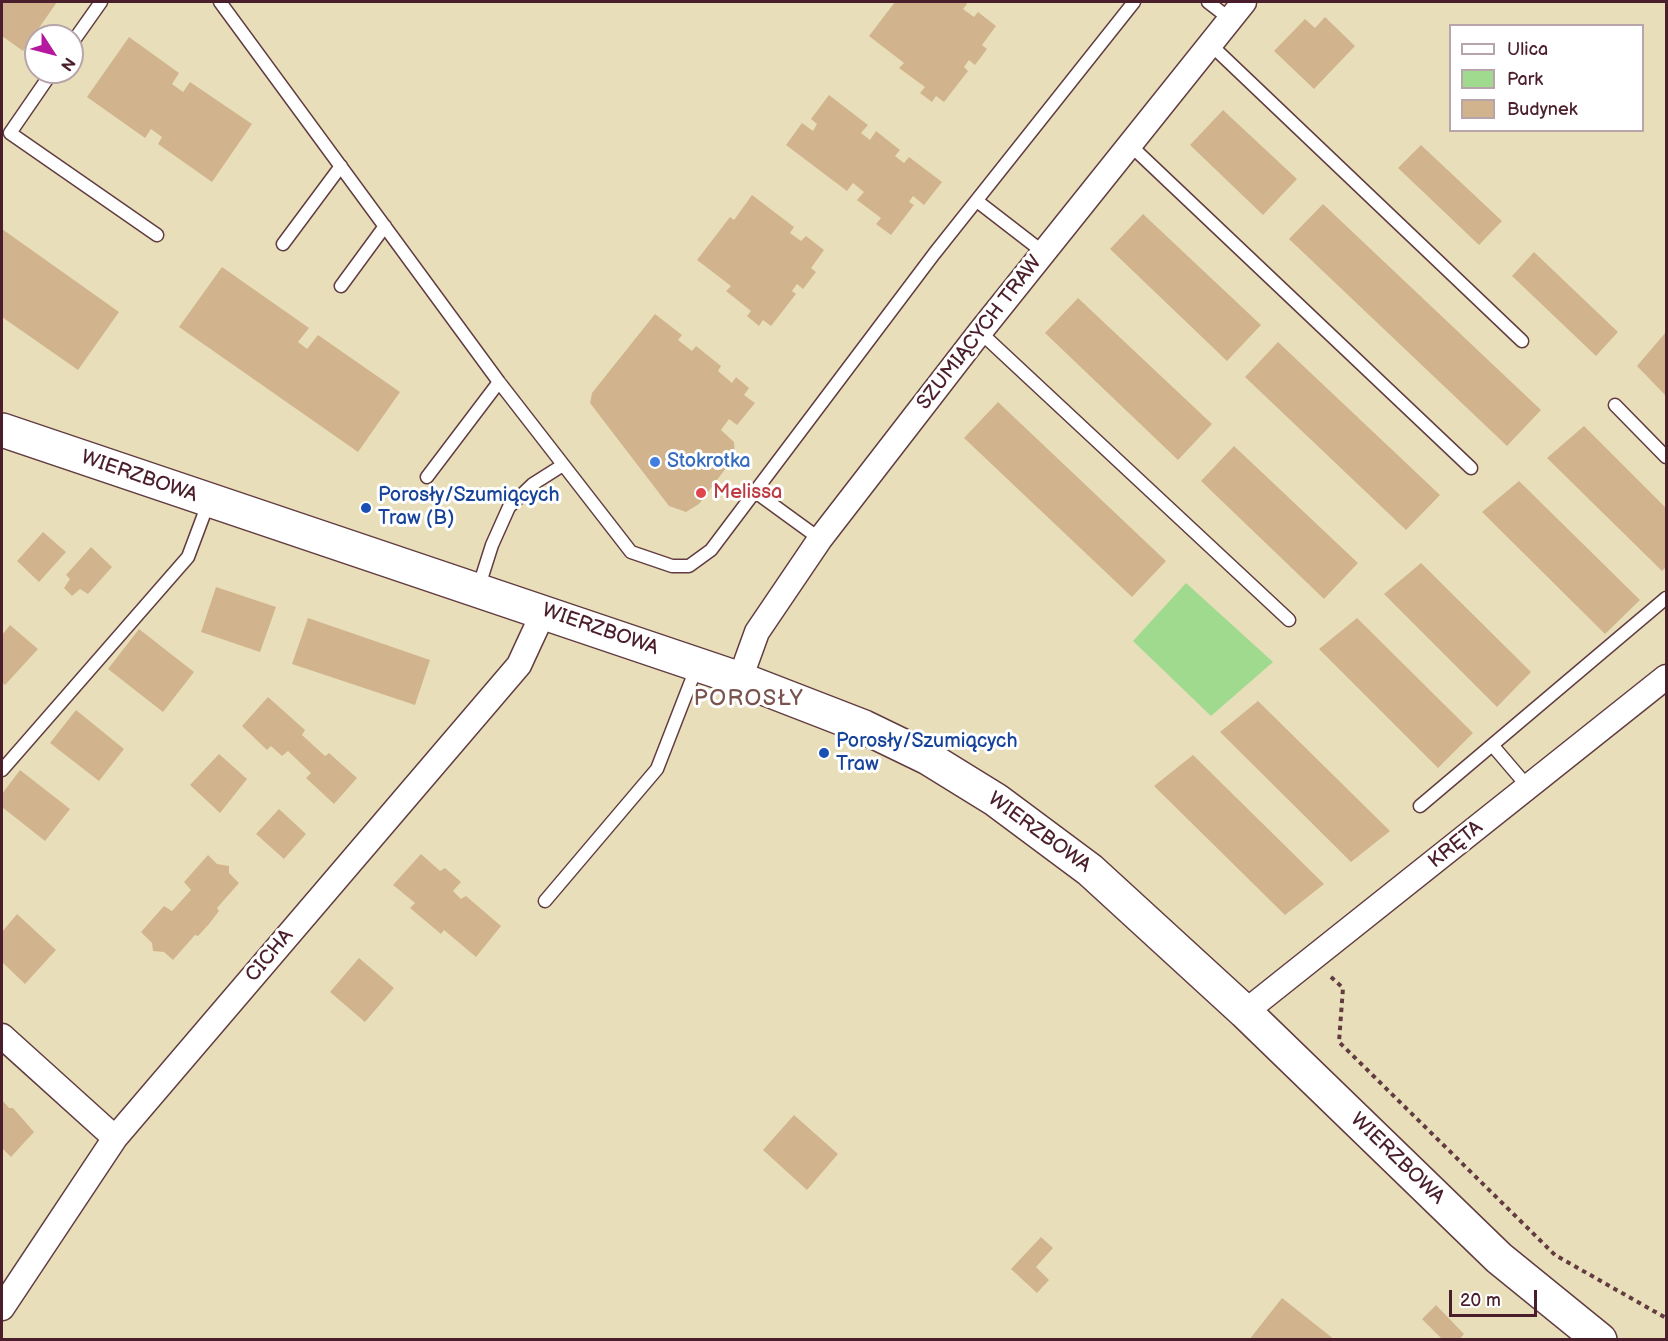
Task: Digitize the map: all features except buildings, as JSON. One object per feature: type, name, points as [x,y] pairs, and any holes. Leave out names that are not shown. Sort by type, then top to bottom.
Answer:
[{"type":"street","name":"SZUMIĄCYCH TRAW","points":[[740,679],[757,633],[820,539],[1043,252],[1237,10]]},
{"type":"street","name":"WIERZBOWA","points":[[2,430],[740,679],[864,727],[928,758],[996,800],[1090,870],[1245,1012],[1499,1258],[1599,1340]]},
{"type":"street","name":"CICHA","points":[[2,1308],[115,1138],[519,665],[544,611]]},
{"type":"street","name":"KRĘTA","points":[[1245,1012],[1666,677]]},
{"type":"street","points":[[2,1036],[115,1138]]},
{"type":"lane","points":[[84,26],[101,2]]},
{"type":"lane","points":[[220,2],[499,382],[631,552],[672,566],[689,566],[711,550],[977,201],[1134,2]]},
{"type":"lane","points":[[1208,2],[1237,10]]},
{"type":"lane","points":[[1210,44],[1522,341]]},
{"type":"lane","points":[[42,84],[6,130],[156,235]]},
{"type":"lane","points":[[1130,144],[1471,468]]},
{"type":"lane","points":[[283,244],[341,166]]},
{"type":"lane","points":[[977,201],[1043,252]]},
{"type":"lane","points":[[341,286],[385,226]]},
{"type":"lane","points":[[980,332],[1289,620]]},
{"type":"lane","points":[[428,477],[499,382]]},
{"type":"lane","points":[[1615,405],[1666,457]]},
{"type":"lane","points":[[478,589],[492,545],[509,507],[533,483],[563,465]]},
{"type":"lane","points":[[754,491],[820,539]]},
{"type":"lane","points":[[2,770],[188,557],[209,500]]},
{"type":"lane","points":[[1420,806],[1666,598]]},
{"type":"lane","points":[[545,902],[657,769],[697,664]]},
{"type":"lane","points":[[1493,746],[1528,787]]},
{"type":"path","points":[[1313,959],[1342,988],[1339,1042],[1555,1255],[1666,1318]]},
{"type":"green space","points":[[1186,583],[1273,662],[1211,716],[1133,641]]},
{"type":"place","name":"Stokrotka","points":[[655,462]]},
{"type":"place","name":"Melissa","points":[[701,493]]},
{"type":"place","name":"Porosły/Szumiących Traw (B)","points":[[366,508]]},
{"type":"place","name":"Porosły/Szumiących Traw","points":[[824,753]]},
{"type":"district","name":"POROSŁY","points":[[749,699]]}]
